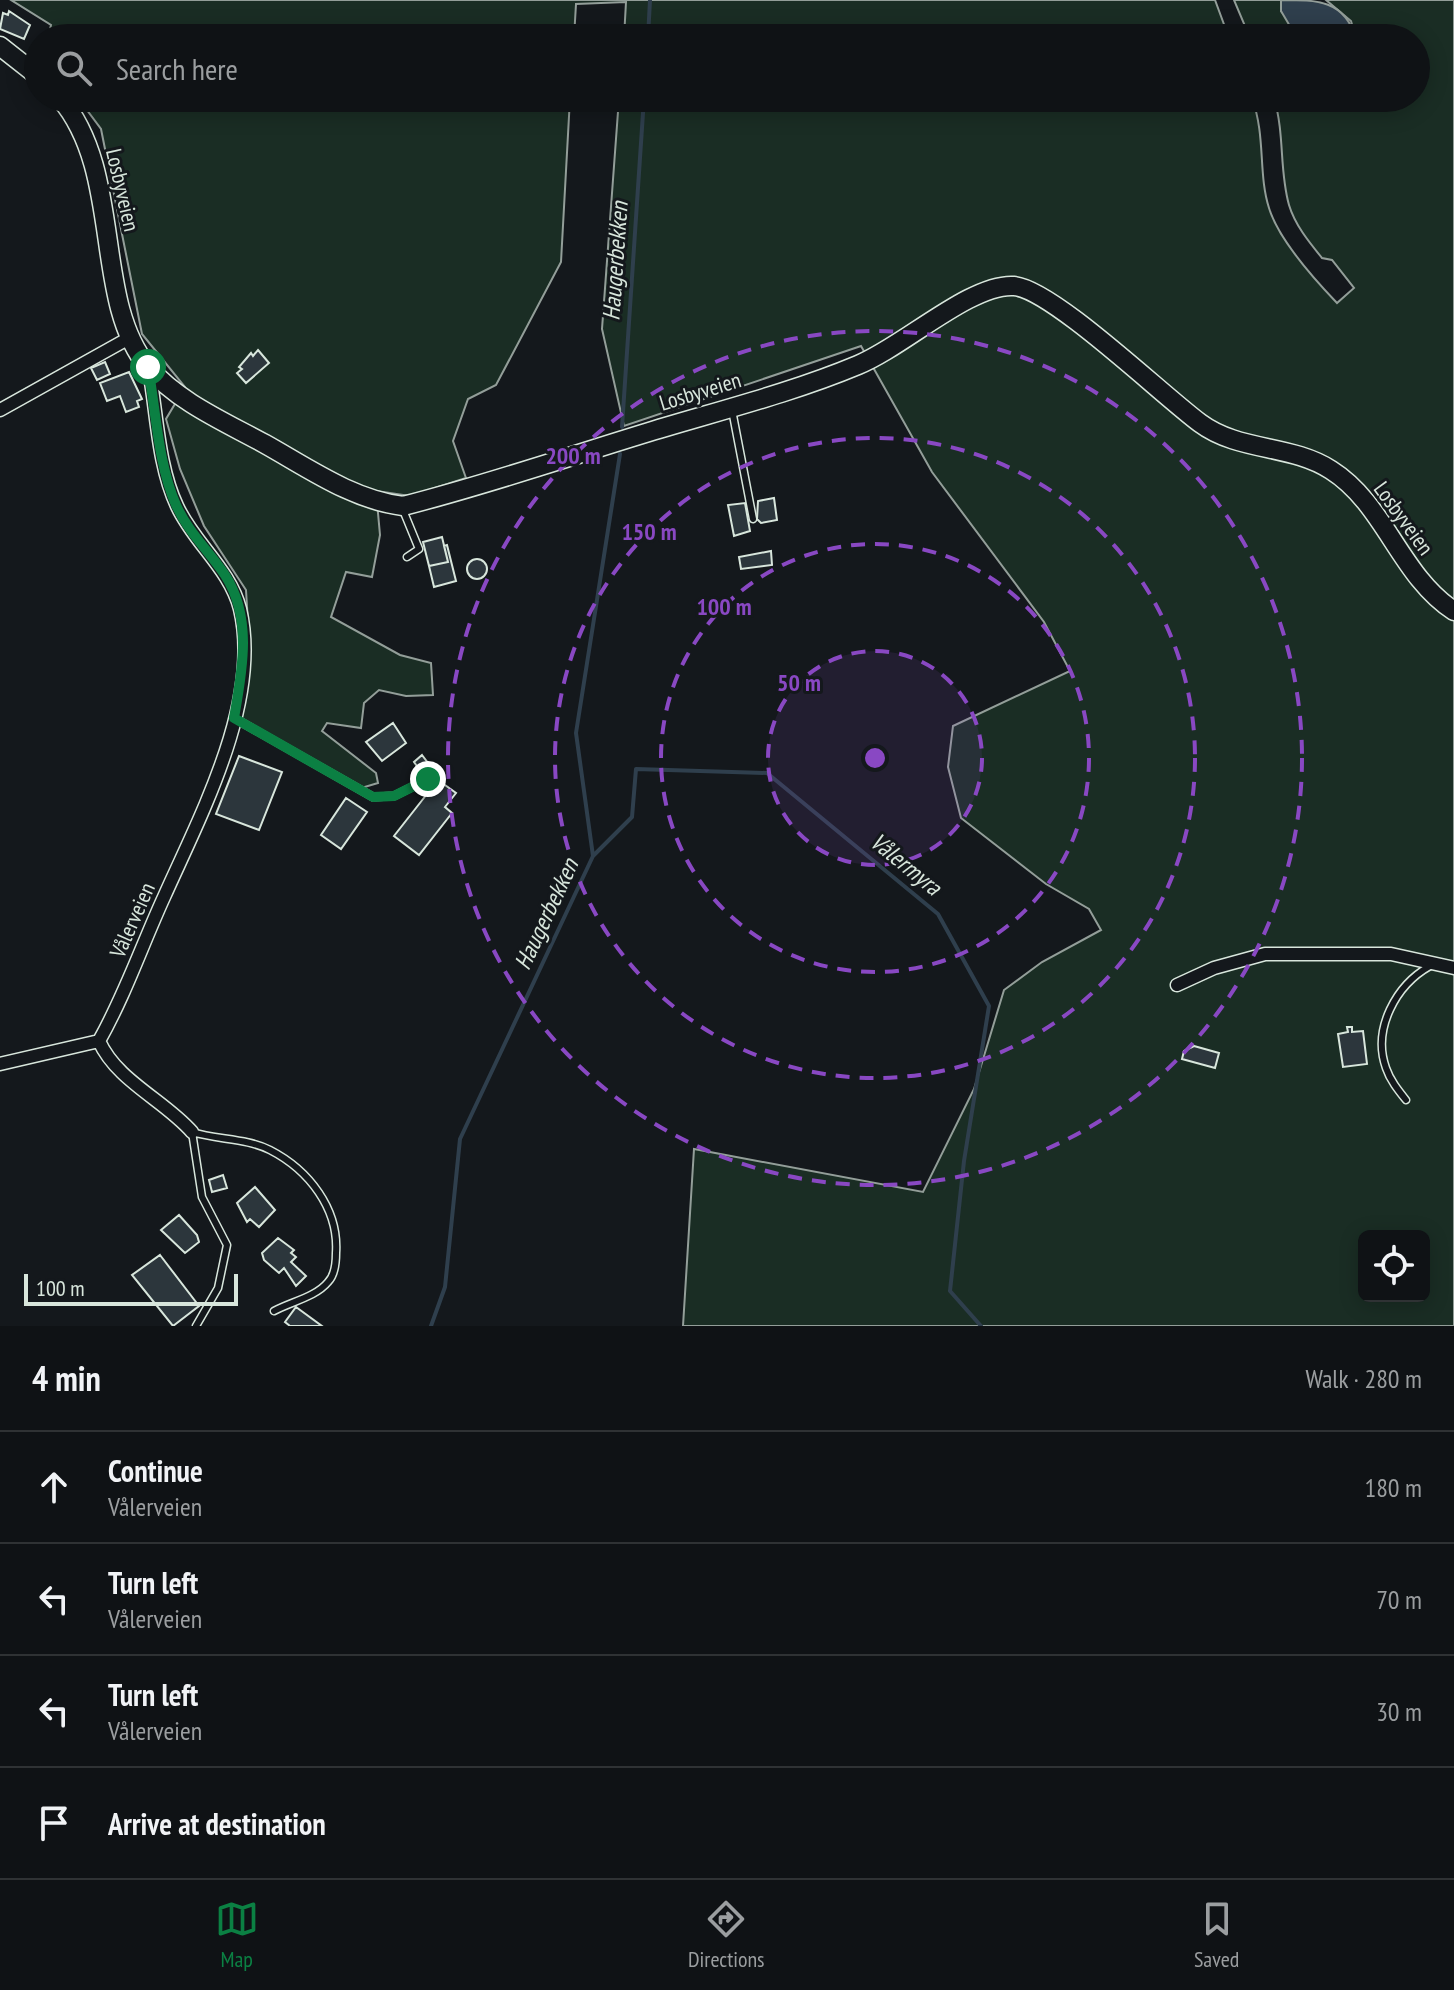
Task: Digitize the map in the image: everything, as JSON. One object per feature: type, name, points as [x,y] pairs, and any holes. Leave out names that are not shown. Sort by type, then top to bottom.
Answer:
[{"type":"main road","points":[[2,51],[24,66]]},
{"type":"main road","name":"Losbyveien","points":[[71,112],[86,140],[107,222],[122,314],[148,367],[206,412],[354,492],[384,504],[403,506],[731,407],[857,365],[894,348],[971,296],[995,287],[1016,286],[1036,292],[1204,426],[1243,444],[1307,458],[1344,479],[1366,501],[1422,583],[1454,611]]},
{"type":"street","points":[[0,410],[131,337]]},
{"type":"street","name":"Vålerveien","points":[[99,1041],[218,776],[234,718],[244,640],[240,610],[233,589],[193,534],[172,492],[148,367]]},
{"type":"street","points":[[1177,985],[1214,968],[1265,954],[1391,954],[1454,968]]},
{"type":"street","points":[[0,1064],[99,1041],[121,1072],[176,1114],[192,1132]]},
{"type":"lane","points":[[731,407],[753,519]]},
{"type":"lane","points":[[403,506],[419,549],[407,557]]},
{"type":"lane","points":[[234,718],[373,797],[394,796],[428,779]]},
{"type":"lane","points":[[1406,1100],[1385,1067],[1383,1031],[1387,1014],[1401,990],[1433,964]]},
{"type":"lane","points":[[196,1326],[218,1288],[227,1245],[202,1197],[192,1132],[256,1145],[280,1156],[310,1181],[331,1214],[336,1237],[332,1276],[318,1291],[274,1311]]},
{"type":"green space","points":[[11,0],[1215,0],[1224,24],[625,24],[626,2],[576,4],[575,24],[49,24]]},
{"type":"green space","points":[[1234,0],[1281,0],[1281,11],[1293,24],[1244,24]]},
{"type":"green space","points":[[1326,0],[1454,0],[1454,1326],[683,1326],[694,1149],[923,1192],[974,1089],[1004,990],[1042,962],[1101,930],[1089,909],[1046,884],[961,818],[948,767],[953,726],[1070,671],[1044,622],[932,472],[861,346],[624,426],[602,329],[618,112],[1256,112],[1266,195],[1274,220],[1298,258],[1337,303],[1354,288],[1332,260],[1322,258],[1292,212],[1284,179],[1277,112],[1430,112],[1430,24],[1352,24]]},
{"type":"green space","points":[[88,112],[569,112],[561,262],[496,385],[468,399],[453,441],[466,478],[410,496],[376,491],[380,535],[372,577],[346,572],[331,617],[400,655],[431,663],[433,695],[406,696],[379,690],[364,703],[361,728],[327,723],[322,731],[376,773],[378,783],[358,789],[241,719],[250,656],[246,590],[204,526],[180,469],[166,419],[185,387],[142,334],[101,129]]},
{"type":"water","points":[[1281,0],[1318,2],[1337,9],[1350,24],[1289,24],[1281,11]]},
{"type":"building","points":[[9,11],[28,24],[24,24],[24,39],[0,29],[3,13],[8,15]]},
{"type":"building","points":[[258,350],[269,363],[246,383],[237,373],[242,369],[239,367],[251,353],[253,356]]},
{"type":"building","points":[[105,362],[110,374],[97,380],[91,368]]},
{"type":"building","points":[[129,372],[142,399],[137,401],[139,407],[126,412],[120,396],[107,401],[100,383]]},
{"type":"building","points":[[774,498],[777,520],[761,523],[757,519],[758,501]]},
{"type":"building","points":[[745,503],[750,531],[734,536],[728,505]]},
{"type":"building","points":[[442,537],[448,562],[429,566],[423,542]]},
{"type":"building","points":[[447,545],[456,581],[434,587],[429,566],[448,562],[444,546]]},
{"type":"building","points":[[771,551],[772,565],[741,569],[739,557]]},
{"type":"building","points":[[477,559],[484,562],[487,569],[484,576],[477,579],[470,576],[467,569],[470,562]]},
{"type":"building","points":[[393,723],[406,743],[382,761],[366,742]]},
{"type":"building","points":[[422,755],[431,767],[422,773],[414,762]]},
{"type":"building","points":[[239,756],[282,772],[259,830],[216,814]]},
{"type":"building","points":[[438,780],[456,793],[445,807],[452,813],[419,855],[394,836]]},
{"type":"building","points":[[346,798],[367,812],[341,849],[321,835]]},
{"type":"building","points":[[1347,1027],[1352,1027],[1352,1032],[1363,1031],[1367,1064],[1343,1067],[1338,1034],[1348,1032]]},
{"type":"building","points":[[1194,1046],[1219,1053],[1215,1068],[1182,1059],[1184,1051]]},
{"type":"building","points":[[223,1175],[227,1188],[212,1192],[209,1180]]},
{"type":"building","points":[[255,1187],[275,1210],[259,1227],[250,1219],[247,1222],[237,1203]]},
{"type":"building","points":[[179,1215],[197,1235],[199,1242],[185,1253],[161,1230]]},
{"type":"building","points":[[278,1238],[294,1250],[291,1253],[296,1257],[291,1262],[306,1276],[296,1286],[284,1268],[279,1273],[264,1260],[262,1253]]},
{"type":"building","points":[[160,1255],[199,1306],[173,1326],[132,1275]]},
{"type":"building","points":[[296,1307],[322,1326],[290,1326],[285,1322]]},
{"type":"waterway","name":"Haugerbekken","points":[[649,24],[650,0]]},
{"type":"waterway","name":"Haugerbekken","points":[[622,427],[643,112]]},
{"type":"waterway","name":"Haugerbekken","points":[[431,1326],[445,1287],[460,1139],[593,856],[576,733],[620,454]]},
{"type":"waterway","name":"Vålermyra","points":[[593,856],[632,817],[636,769],[767,773],[938,914],[989,1006],[964,1161],[950,1291],[981,1326]]},
{"type":"route","points":[[148,367],[172,492],[193,534],[225,575],[240,610],[244,640],[234,718],[373,797],[394,796],[428,779]]}]
